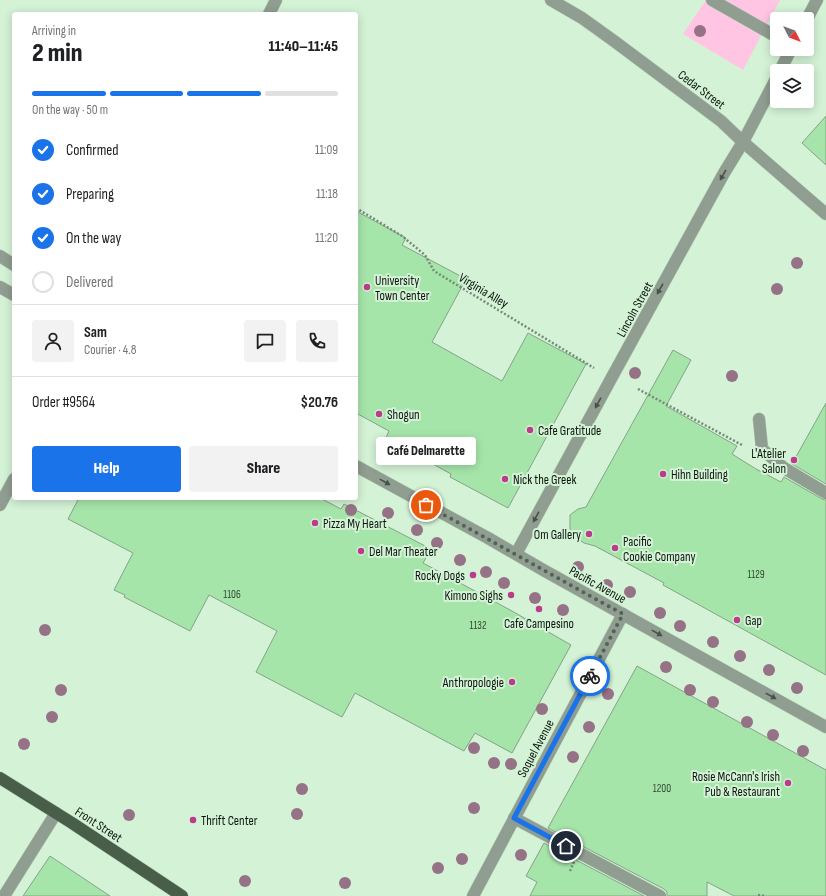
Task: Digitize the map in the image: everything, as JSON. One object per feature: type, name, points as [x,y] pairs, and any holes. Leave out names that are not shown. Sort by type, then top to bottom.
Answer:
[{"type":"main road","name":"Front Street","points":[[0,778],[182,896]]},
{"type":"street","points":[[270,12],[276,0]]},
{"type":"street","name":"Cedar Street","points":[[551,0],[582,18],[721,121],[826,214]]},
{"type":"street","points":[[712,0],[770,32]]},
{"type":"street","points":[[811,12],[817,0]]},
{"type":"street","name":"Lincoln Street","points":[[516,554],[770,90]]},
{"type":"street","points":[[0,256],[12,264]]},
{"type":"street","points":[[0,287],[12,294]]},
{"type":"street","points":[[760,419],[762,450],[784,468],[826,492]]},
{"type":"street","name":"Pacific Avenue","points":[[358,467],[826,727]]},
{"type":"street","points":[[0,505],[12,483]]},
{"type":"street","name":"Soquel Avenue","points":[[473,896],[623,614]]},
{"type":"street","points":[[4,896],[56,813]]},
{"type":"street","points":[[514,818],[660,896]]},
{"type":"path","name":"Virginia Alley","points":[[358,209],[402,236],[424,255],[434,271],[612,377]]},
{"type":"path","points":[[638,389],[743,446]]},
{"type":"path","points":[[570,871],[579,850]]},
{"type":"path","points":[[758,895],[765,896]]},
{"type":"shaded area","points":[[706,0],[780,0],[774,12],[770,12],[770,19],[743,70],[683,34]]},
{"type":"building","points":[[826,116],[826,165],[802,143]]},
{"type":"building","points":[[358,212],[406,238],[402,245],[466,279],[432,342],[502,381],[528,333],[586,364],[508,508],[450,477],[451,474],[386,438],[389,431],[358,414]]},
{"type":"building","points":[[673,350],[691,360],[666,406],[737,446],[732,454],[756,469],[781,482],[784,477],[826,500],[826,675],[663,585],[664,583],[595,546],[584,543],[575,537],[570,529],[570,515],[578,509],[586,507]]},
{"type":"building","points":[[826,403],[826,484],[792,464]]},
{"type":"building","points":[[78,500],[324,500],[341,509],[344,504],[431,549],[423,563],[571,645],[512,753],[475,733],[464,751],[355,693],[342,717],[256,672],[277,631],[209,595],[190,631],[124,597],[125,595],[114,590],[133,553],[68,519]]},
{"type":"building","points":[[637,666],[826,770],[826,896],[734,896],[707,882],[707,896],[667,896],[667,892],[664,889],[548,828]]},
{"type":"building","points":[[544,843],[644,896],[530,896],[537,882],[526,876]]},
{"type":"building","points":[[50,856],[110,896],[23,896]]},
{"type":"way so far","points":[[426,505],[623,614],[590,676]]},
{"type":"place","name":"University Town Center","points":[[367,287]]},
{"type":"place","name":"Shogun","points":[[379,414]]},
{"type":"place","name":"Cafe Gratitude","points":[[530,430]]},
{"type":"place","name":"L'Atelier Salon","points":[[794,460]]},
{"type":"place","name":"Hihn Building","points":[[663,474]]},
{"type":"place","name":"Nick the Greek","points":[[505,479]]},
{"type":"place","name":"Café Delmarette","points":[[426,505]]},
{"type":"place","name":"Pizza My Heart","points":[[315,523]]},
{"type":"place","name":"Om Gallery","points":[[589,534]]},
{"type":"place","name":"Pacific Cookie Company","points":[[615,548]]},
{"type":"place","name":"Del Mar Theater","points":[[361,551]]},
{"type":"place","name":"Rocky Dogs","points":[[473,575]]},
{"type":"place","name":"Kimono Sighs","points":[[511,595]]},
{"type":"place","name":"Cafe Campesino","points":[[539,609]]},
{"type":"place","name":"Gap","points":[[737,620]]},
{"type":"place","name":"Anthropologie","points":[[512,682]]},
{"type":"place","name":"Rosie McCann's Irish Pub & Restaurant","points":[[788,783]]},
{"type":"place","name":"Thrift Center","points":[[193,820]]},
{"type":"route","points":[[566,846],[514,818],[590,676]]}]
